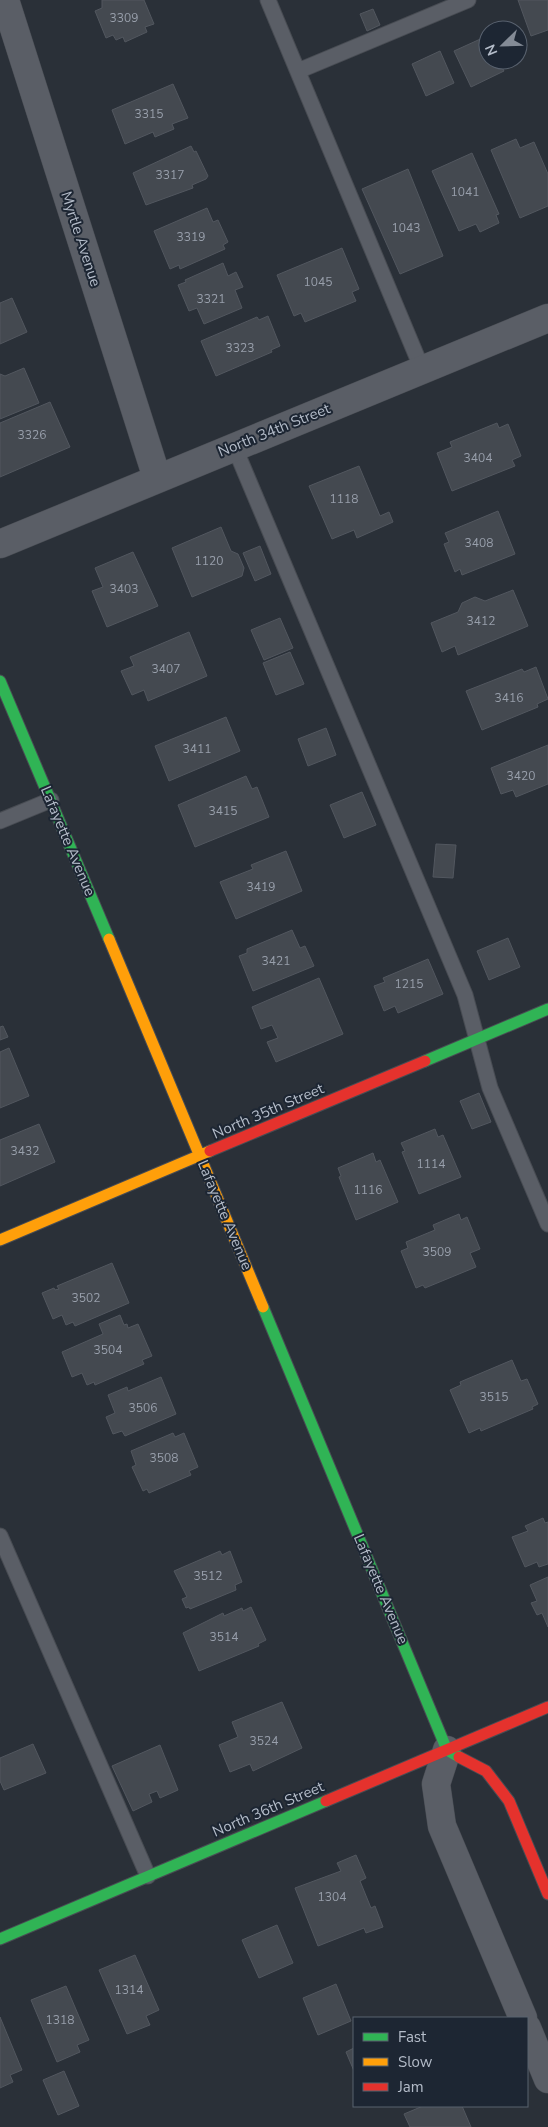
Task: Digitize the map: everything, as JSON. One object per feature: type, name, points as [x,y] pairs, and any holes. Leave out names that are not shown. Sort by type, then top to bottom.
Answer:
[{"type":"street","name":"Myrtle Avenue","points":[[5,0],[157,478]]},
{"type":"street","name":"North 34th Street","points":[[0,544],[548,318]]},
{"type":"street","name":"Lafayette Avenue","points":[[0,680],[201,1156],[447,1750]]},
{"type":"street","name":"North 35th Street","points":[[0,1240],[548,1009]]},
{"type":"street","name":"North 36th Street","points":[[0,1939],[548,1707]]},
{"type":"street","points":[[523,2017],[442,1826],[436,1784],[447,1750],[486,1771],[509,1801],[548,1894]]},
{"type":"street","points":[[528,2030],[548,2079]]},
{"type":"lane","points":[[268,0],[422,369]]},
{"type":"lane","points":[[298,71],[468,0]]},
{"type":"lane","points":[[234,446],[465,995],[490,1088],[548,1224]]},
{"type":"lane","points":[[0,821],[51,800]]},
{"type":"lane","points":[[0,1536],[148,1876]]},
{"type":"building","points":[[102,0],[144,0],[154,24],[145,27],[147,32],[125,42],[123,37],[116,40],[113,35],[106,38],[95,11],[102,8]]},
{"type":"building","points":[[518,0],[548,0],[548,30],[531,36],[528,20],[525,20]]},
{"type":"building","points":[[373,9],[380,25],[367,31],[360,14]]},
{"type":"building","points":[[478,40],[478,70],[504,71],[471,87],[454,51]]},
{"type":"building","points":[[440,51],[454,83],[426,96],[412,64]]},
{"type":"building","points":[[173,84],[188,118],[172,124],[174,129],[155,137],[153,132],[125,144],[112,110]]},
{"type":"building","points":[[516,139],[520,148],[534,142],[548,174],[548,206],[520,218],[491,150]]},
{"type":"building","points":[[191,146],[194,152],[196,151],[208,176],[206,179],[192,185],[193,188],[146,205],[133,173]]},
{"type":"building","points":[[472,153],[499,214],[496,215],[499,223],[480,232],[476,224],[459,231],[432,171]]},
{"type":"building","points":[[408,169],[443,256],[400,274],[362,189]]},
{"type":"building","points":[[207,208],[213,222],[218,220],[228,242],[223,245],[225,249],[180,269],[179,265],[170,269],[154,231]]},
{"type":"building","points":[[342,248],[359,289],[352,292],[356,301],[305,322],[301,313],[294,316],[277,275]]},
{"type":"building","points":[[223,263],[228,276],[236,272],[243,287],[235,290],[242,308],[204,324],[197,308],[189,311],[178,285]]},
{"type":"building","points":[[12,298],[27,332],[0,344],[0,303]]},
{"type":"building","points":[[268,316],[280,346],[271,350],[272,352],[216,376],[201,341],[257,317],[259,320]]},
{"type":"building","points":[[24,368],[39,403],[0,419],[0,374],[5,376]]},
{"type":"building","points":[[50,402],[70,447],[0,477],[0,423]]},
{"type":"building","points":[[497,423],[499,428],[508,424],[521,456],[512,460],[515,466],[452,491],[437,453],[452,447],[450,442]]},
{"type":"building","points":[[359,466],[380,516],[389,512],[393,522],[357,538],[354,530],[332,539],[309,486]]},
{"type":"building","points":[[498,511],[515,554],[462,575],[460,569],[455,572],[444,544],[449,542],[445,533]]},
{"type":"building","points":[[221,527],[231,551],[238,554],[244,568],[242,576],[192,597],[172,548]]},
{"type":"building","points":[[260,546],[271,574],[255,581],[243,553]]},
{"type":"building","points":[[133,552],[158,606],[107,627],[92,591],[103,587],[95,568]]},
{"type":"building","points":[[513,590],[528,626],[458,655],[455,646],[442,652],[431,623],[458,612],[462,603],[475,597],[485,601]]},
{"type":"building","points":[[280,618],[293,648],[264,660],[251,630]]},
{"type":"building","points":[[189,632],[207,676],[148,701],[144,690],[132,695],[121,671],[134,666],[130,657]]},
{"type":"building","points":[[290,652],[304,684],[276,695],[263,663]]},
{"type":"building","points":[[536,667],[548,699],[537,704],[538,707],[482,730],[466,691],[522,669],[524,672]]},
{"type":"building","points":[[226,717],[240,751],[169,781],[155,746]]},
{"type":"building","points":[[326,728],[336,755],[308,766],[298,739]]},
{"type":"building","points":[[548,745],[548,784],[516,797],[513,790],[501,794],[491,768]]},
{"type":"building","points":[[246,776],[252,789],[257,787],[269,817],[195,847],[178,805]]},
{"type":"building","points":[[362,792],[376,825],[344,838],[330,805]]},
{"type":"building","points":[[436,844],[456,845],[453,878],[433,877]]},
{"type":"building","points":[[286,851],[302,891],[236,919],[220,882],[253,869],[251,865]]},
{"type":"building","points":[[292,930],[300,948],[305,946],[314,966],[253,991],[239,956],[247,953],[247,949]]},
{"type":"building","points":[[508,938],[520,967],[489,980],[477,951]]},
{"type":"building","points":[[428,959],[443,994],[398,1013],[395,1006],[384,1011],[374,986],[385,982],[383,978]]},
{"type":"building","points":[[319,978],[343,1034],[276,1062],[267,1042],[278,1038],[272,1025],[261,1029],[252,1007]]},
{"type":"building","points":[[3,1026],[8,1037],[0,1040],[0,1027]]},
{"type":"building","points":[[9,1048],[29,1096],[0,1108],[0,1052]]},
{"type":"building","points":[[479,1093],[491,1122],[472,1129],[460,1101]]},
{"type":"building","points":[[39,1124],[55,1162],[0,1186],[0,1140]]},
{"type":"building","points":[[435,1129],[438,1137],[443,1135],[461,1177],[419,1194],[402,1152],[405,1151],[401,1143]]},
{"type":"building","points":[[373,1153],[376,1162],[380,1160],[398,1202],[356,1220],[339,1177],[341,1176],[338,1168]]},
{"type":"building","points":[[459,1214],[461,1220],[467,1217],[480,1249],[470,1253],[476,1267],[425,1288],[423,1285],[416,1288],[401,1251],[408,1248],[406,1242],[435,1230],[433,1225]]},
{"type":"building","points":[[112,1263],[129,1303],[75,1326],[73,1322],[66,1325],[62,1315],[53,1319],[42,1293],[54,1288],[55,1290],[59,1289],[57,1286]]},
{"type":"building","points":[[120,1315],[124,1325],[127,1324],[128,1328],[138,1324],[152,1356],[142,1360],[144,1364],[95,1385],[94,1382],[87,1385],[82,1373],[72,1377],[62,1352],[103,1334],[99,1324]]},
{"type":"building","points":[[512,1360],[521,1381],[527,1379],[538,1404],[532,1407],[533,1409],[481,1431],[480,1428],[469,1433],[450,1390],[461,1385],[460,1382]]},
{"type":"building","points":[[161,1377],[176,1414],[125,1436],[122,1431],[113,1434],[106,1417],[115,1413],[108,1395],[127,1387],[128,1391]]},
{"type":"building","points":[[173,1433],[175,1437],[184,1433],[198,1467],[189,1471],[191,1475],[149,1493],[147,1489],[143,1491],[132,1467],[136,1465],[131,1451]]},
{"type":"building","points":[[543,1518],[545,1523],[548,1522],[548,1564],[539,1567],[537,1562],[525,1567],[512,1537],[528,1531],[525,1526]]},
{"type":"building","points":[[220,1551],[222,1555],[230,1551],[242,1582],[235,1585],[236,1590],[190,1609],[189,1607],[186,1608],[182,1599],[187,1597],[174,1571]]},
{"type":"building","points":[[548,1577],[548,1627],[542,1613],[537,1615],[531,1603],[537,1601],[530,1585]]},
{"type":"building","points":[[251,1607],[266,1640],[258,1644],[259,1646],[199,1671],[183,1633],[223,1613],[224,1616],[242,1608],[243,1611]]},
{"type":"building","points":[[282,1702],[302,1748],[253,1771],[250,1764],[230,1772],[219,1745],[238,1737],[232,1722]]},
{"type":"building","points":[[33,1744],[46,1773],[4,1790],[0,1781],[0,1758]]},
{"type":"building","points":[[160,1745],[178,1790],[160,1798],[157,1791],[149,1794],[152,1802],[133,1811],[112,1766]]},
{"type":"building","points":[[356,1855],[366,1878],[360,1881],[371,1908],[375,1906],[383,1927],[366,1933],[364,1928],[318,1946],[295,1888],[341,1871],[337,1863]]},
{"type":"building","points":[[277,1925],[293,1963],[259,1978],[242,1940]]},
{"type":"building","points":[[135,1955],[159,2010],[146,2016],[150,2025],[127,2034],[99,1970]]},
{"type":"building","points":[[336,1984],[351,2021],[318,2035],[303,1998]]},
{"type":"building","points":[[66,1986],[89,2040],[77,2045],[80,2052],[57,2062],[31,2000]]},
{"type":"building","points":[[0,2017],[22,2070],[10,2075],[13,2082],[0,2088]]},
{"type":"building","points":[[353,2048],[353,2069],[346,2052]]},
{"type":"building","points":[[64,2071],[79,2106],[58,2115],[43,2080]]},
{"type":"building","points":[[421,2107],[462,2107],[471,2127],[410,2127],[404,2114]]},
{"type":"traffic: fast","points":[[0,681],[109,939]]},
{"type":"traffic: fast","points":[[425,1061],[548,1009]]},
{"type":"traffic: fast","points":[[263,1307],[447,1750],[459,1757]]},
{"type":"traffic: fast","points":[[0,1939],[326,1801]]},
{"type":"traffic: slow","points":[[109,939],[263,1307]]},
{"type":"traffic: slow","points":[[0,1240],[210,1151]]},
{"type":"traffic: jam","points":[[210,1151],[425,1061]]},
{"type":"traffic: jam","points":[[326,1801],[548,1707]]},
{"type":"traffic: jam","points":[[459,1757],[486,1771],[509,1801],[548,1894]]}]
